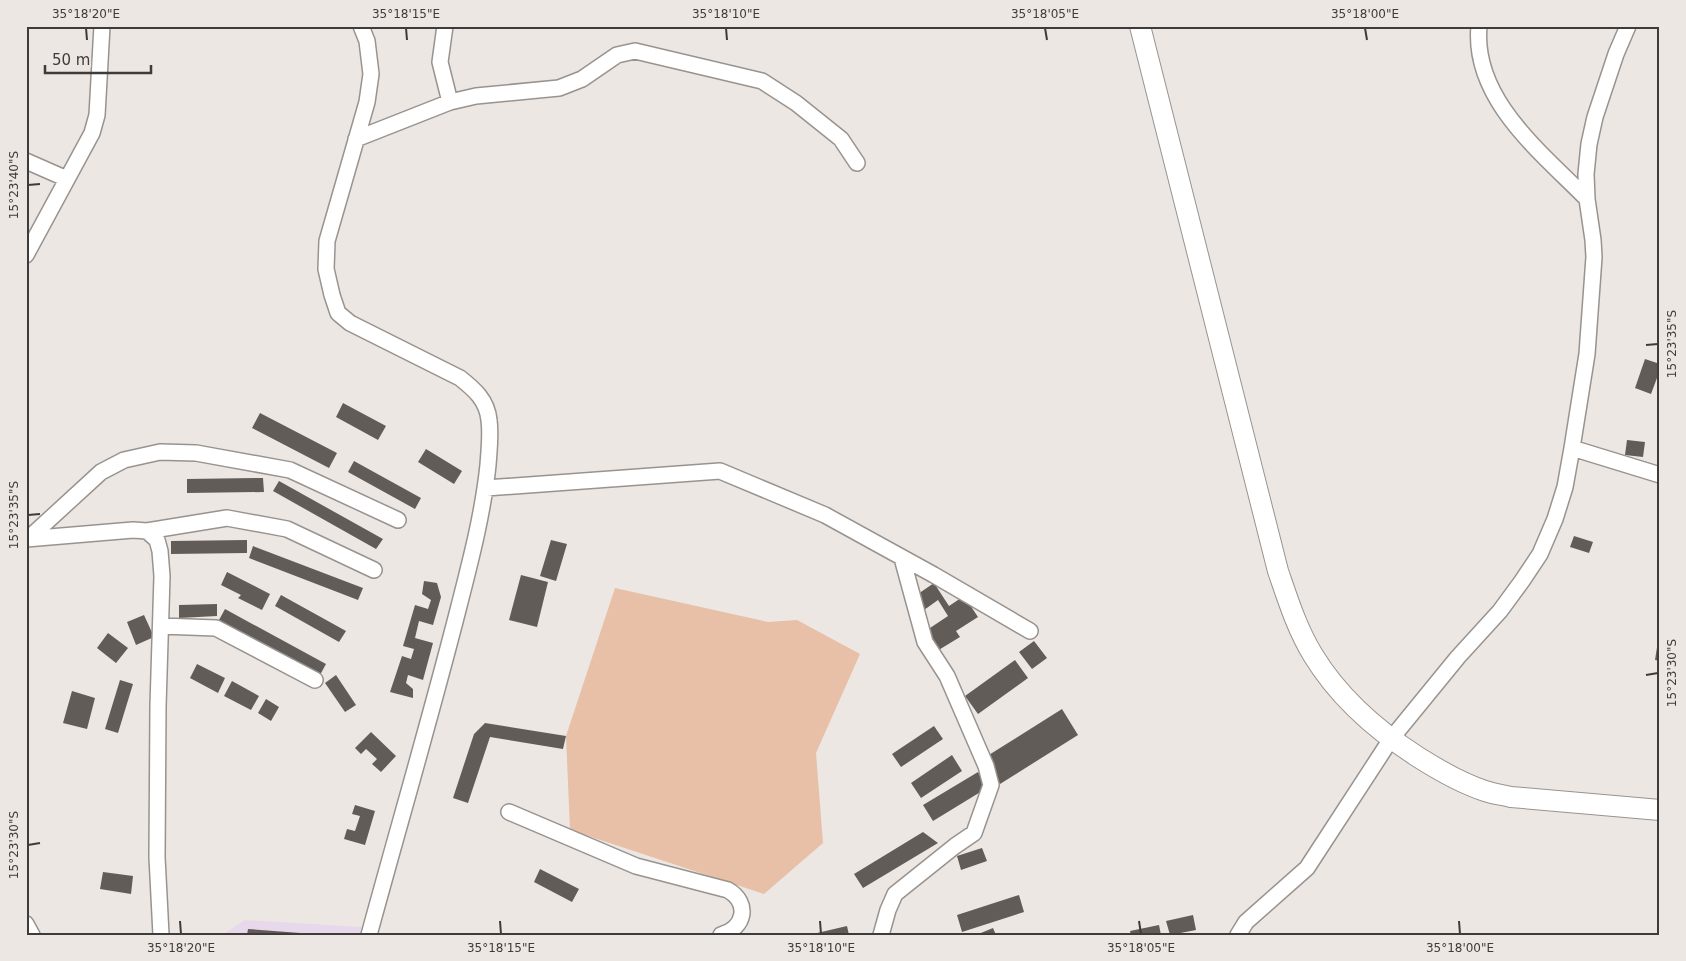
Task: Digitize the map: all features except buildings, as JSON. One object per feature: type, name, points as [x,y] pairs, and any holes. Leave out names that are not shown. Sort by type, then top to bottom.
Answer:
[{"type":"main road","points":[[1140,26],[1278,571],[1292,612],[1313,655],[1339,692],[1364,717],[1390,739],[1465,784],[1488,792],[1512,797],[1660,810]]},
{"type":"street","points":[[26,255],[92,133],[97,115],[102,26]]},
{"type":"street","points":[[361,26],[367,41],[371,74],[367,102],[327,240],[326,269],[332,295],[338,313],[350,323],[460,378],[476,390],[489,419],[490,443],[486,488],[479,527],[435,701],[369,935]]},
{"type":"street","points":[[445,26],[440,62],[450,102]]},
{"type":"street","points":[[1479,26],[1478,42],[1481,62],[1490,86],[1508,115],[1528,140],[1587,198]]},
{"type":"street","points":[[1238,935],[1246,922],[1307,868],[1390,739],[1446,671],[1500,610],[1540,554],[1555,519],[1565,487],[1587,354],[1592,295],[1593,240],[1587,198],[1586,174],[1589,144],[1595,117],[1616,54],[1628,26]]},
{"type":"street","points":[[356,140],[450,102],[476,96],[560,88],[582,79],[617,55],[636,52],[762,81],[796,103],[841,139],[857,163]]},
{"type":"street","points":[[26,161],[68,179]]},
{"type":"street","points":[[1572,448],[1660,475]]},
{"type":"street","points":[[28,538],[100,472],[124,460],[160,452],[196,452],[290,470],[398,520]]},
{"type":"street","points":[[486,488],[720,471],[825,515],[1030,631]]},
{"type":"street","points":[[28,538],[133,530],[147,531],[227,518],[287,529],[374,570]]},
{"type":"street","points":[[147,531],[157,540],[162,576],[157,857],[161,935]]},
{"type":"street","points":[[881,935],[895,894],[974,833],[992,785],[986,766],[947,676],[925,642],[902,558]]},
{"type":"street","points":[[161,626],[216,628],[315,680]]},
{"type":"street","points":[[509,812],[636,866],[728,890],[736,895],[741,904],[740,919],[736,928],[721,935]]},
{"type":"street","points":[[26,924],[32,935]]},
{"type":"shaded area","points":[[615,588],[768,622],[797,620],[860,654],[816,753],[823,843],[764,894],[570,830],[566,736]]},
{"type":"shaded area","points":[[245,920],[362,927],[365,935],[222,935]]}]
